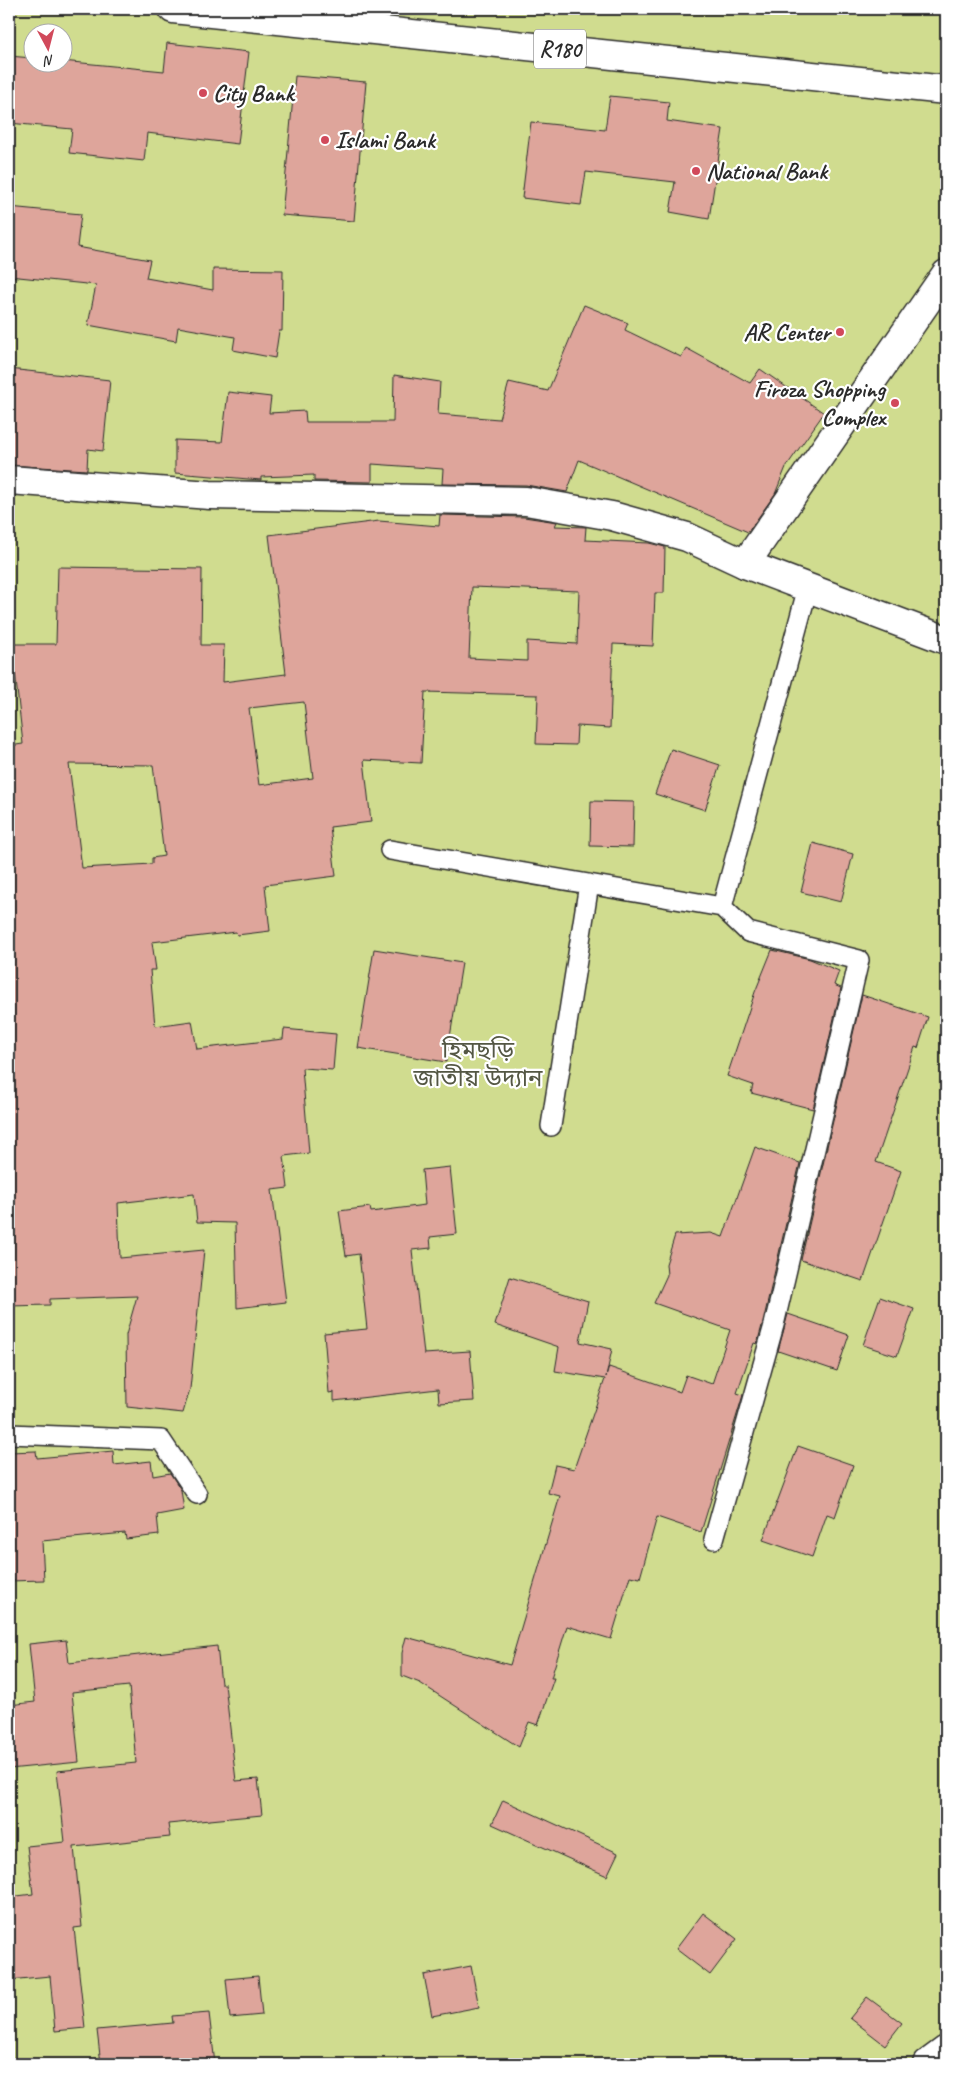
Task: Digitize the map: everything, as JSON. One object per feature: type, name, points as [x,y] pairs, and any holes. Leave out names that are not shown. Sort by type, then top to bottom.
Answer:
[{"type":"street","name":"R180","points":[[173,9],[946,90]]},
{"type":"street","points":[[745,564],[946,274]]},
{"type":"street","points":[[9,480],[210,495],[526,501],[612,516],[687,538],[745,564],[946,640]]},
{"type":"street","points":[[927,2064],[946,2050]]},
{"type":"lane","points":[[722,907],[808,587]]},
{"type":"lane","points":[[390,850],[722,907],[748,932],[859,960],[774,1326],[714,1539]]},
{"type":"lane","points":[[551,1126],[589,884]]},
{"type":"lane","points":[[9,1434],[161,1440],[197,1494]]},
{"type":"green space","name":"হিমছড়ি জাতীয় উদ্যান","points":[[9,9],[946,9],[946,2064],[9,2064]]},
{"type":"building","points":[[167,43],[249,52],[238,144],[147,133],[144,161],[69,153],[72,129],[9,123],[9,56],[22,57],[22,72],[72,72],[72,62],[164,71]]},
{"type":"building","name":"Islami Bank","points":[[295,76],[366,82],[354,221],[282,215]]},
{"type":"building","points":[[610,96],[669,102],[667,121],[723,129],[709,219],[670,212],[675,182],[586,172],[581,205],[522,198],[531,122],[605,130]]},
{"type":"building","points":[[9,207],[81,214],[77,247],[150,260],[146,278],[213,290],[213,269],[283,270],[282,331],[279,331],[275,358],[233,350],[235,337],[178,327],[176,341],[88,325],[96,285],[9,276]]},
{"type":"building","points":[[584,305],[628,323],[625,330],[681,357],[686,348],[750,383],[760,369],[824,413],[786,467],[775,494],[748,532],[579,460],[567,492],[526,485],[442,484],[443,469],[372,464],[372,482],[314,481],[314,475],[261,477],[261,480],[175,473],[175,440],[222,442],[228,392],[271,397],[269,413],[305,411],[306,422],[393,422],[394,375],[440,382],[438,414],[499,419],[509,382],[548,391]]},
{"type":"building","points":[[9,369],[110,380],[103,451],[88,449],[87,470],[9,465]]},
{"type":"building","points":[[440,515],[524,517],[557,522],[555,526],[586,527],[585,540],[649,543],[665,547],[664,593],[655,593],[653,646],[613,644],[610,728],[577,726],[576,745],[536,744],[538,695],[425,692],[421,763],[364,760],[371,822],[330,827],[336,876],[265,885],[270,931],[237,935],[236,932],[152,942],[156,970],[150,970],[155,1026],[192,1021],[197,1049],[283,1039],[284,1029],[336,1034],[333,1070],[302,1068],[309,1153],[284,1156],[288,1188],[272,1190],[286,1302],[237,1308],[235,1223],[197,1222],[194,1194],[118,1203],[120,1258],[204,1250],[190,1389],[183,1413],[127,1407],[126,1335],[137,1296],[50,1299],[50,1305],[9,1306],[9,746],[23,744],[12,644],[56,644],[58,567],[202,569],[201,645],[224,645],[223,682],[286,674],[269,535],[379,521],[439,526]],"holes":[[[472,587],[579,591],[577,644],[527,641],[527,661],[469,658]],[[304,702],[313,778],[259,785],[249,708]],[[69,764],[153,765],[164,856],[152,858],[152,864],[82,868]]]},
{"type":"building","points":[[671,749],[720,765],[705,810],[655,794]]},
{"type":"building","points":[[591,801],[634,802],[633,847],[590,846]]},
{"type":"building","points":[[813,843],[853,854],[841,902],[801,892]]},
{"type":"building","points":[[374,949],[462,963],[446,1062],[358,1048]]},
{"type":"building","points":[[772,950],[810,959],[839,971],[834,985],[841,988],[813,1109],[751,1093],[753,1085],[727,1076],[755,992]]},
{"type":"building","points":[[862,995],[928,1017],[918,1048],[915,1047],[876,1162],[901,1171],[863,1281],[801,1260]]},
{"type":"building","points":[[755,1147],[800,1163],[763,1322],[757,1344],[754,1343],[737,1393],[743,1395],[701,1532],[657,1517],[640,1578],[630,1576],[611,1639],[567,1626],[551,1678],[554,1678],[538,1725],[529,1722],[519,1747],[420,1683],[402,1676],[402,1653],[406,1637],[510,1665],[560,1496],[548,1493],[555,1465],[574,1469],[605,1379],[555,1371],[559,1347],[495,1325],[510,1277],[588,1301],[580,1342],[612,1349],[606,1377],[609,1367],[680,1392],[686,1375],[712,1384],[730,1330],[654,1303],[667,1275],[666,1264],[675,1235],[711,1233],[723,1237]]},
{"type":"building","points":[[450,1167],[457,1234],[430,1237],[431,1248],[412,1250],[424,1354],[470,1351],[474,1401],[439,1403],[438,1389],[334,1401],[334,1392],[329,1393],[324,1333],[367,1329],[359,1254],[346,1256],[339,1211],[370,1207],[371,1212],[425,1205],[422,1170]]},
{"type":"building","points":[[880,1297],[914,1309],[897,1356],[863,1345]]},
{"type":"building","points":[[788,1314],[849,1335],[837,1371],[778,1351]]},
{"type":"building","points":[[798,1446],[853,1465],[835,1517],[827,1514],[812,1557],[763,1540]]},
{"type":"building","points":[[36,1451],[37,1458],[113,1451],[114,1465],[151,1461],[153,1476],[170,1473],[181,1490],[184,1510],[157,1515],[159,1535],[126,1539],[125,1533],[42,1541],[44,1580],[9,1581],[9,1452]]},
{"type":"building","points":[[66,1640],[69,1663],[217,1646],[221,1684],[225,1684],[236,1781],[258,1779],[262,1815],[168,1824],[170,1837],[74,1847],[82,1927],[74,1928],[85,2028],[55,2031],[50,1976],[9,1980],[9,1897],[33,1894],[27,1846],[65,1842],[57,1771],[136,1763],[129,1686],[72,1692],[79,1762],[9,1769],[9,1705],[35,1702],[29,1644]]},
{"type":"building","points":[[503,1800],[618,1853],[607,1876],[492,1824]]},
{"type":"building","points":[[703,1913],[737,1939],[710,1975],[676,1949]]},
{"type":"building","points":[[471,1966],[479,2007],[432,2016],[424,1975]]},
{"type":"building","points":[[258,1976],[262,2015],[230,2018],[226,1979]]},
{"type":"building","points":[[867,1997],[902,2023],[885,2045],[850,2018]]},
{"type":"building","points":[[209,2013],[215,2064],[101,2064],[97,2030],[173,2023],[172,2016]]},
{"type":"place","name":"City Bank","points":[[203,93]]},
{"type":"place","name":"Islami Bank","points":[[325,140]]},
{"type":"place","name":"National Bank","points":[[696,171]]},
{"type":"place","name":"AR Center","points":[[840,332]]},
{"type":"place","name":"Firoza Shopping Complex","points":[[895,403]]}]
